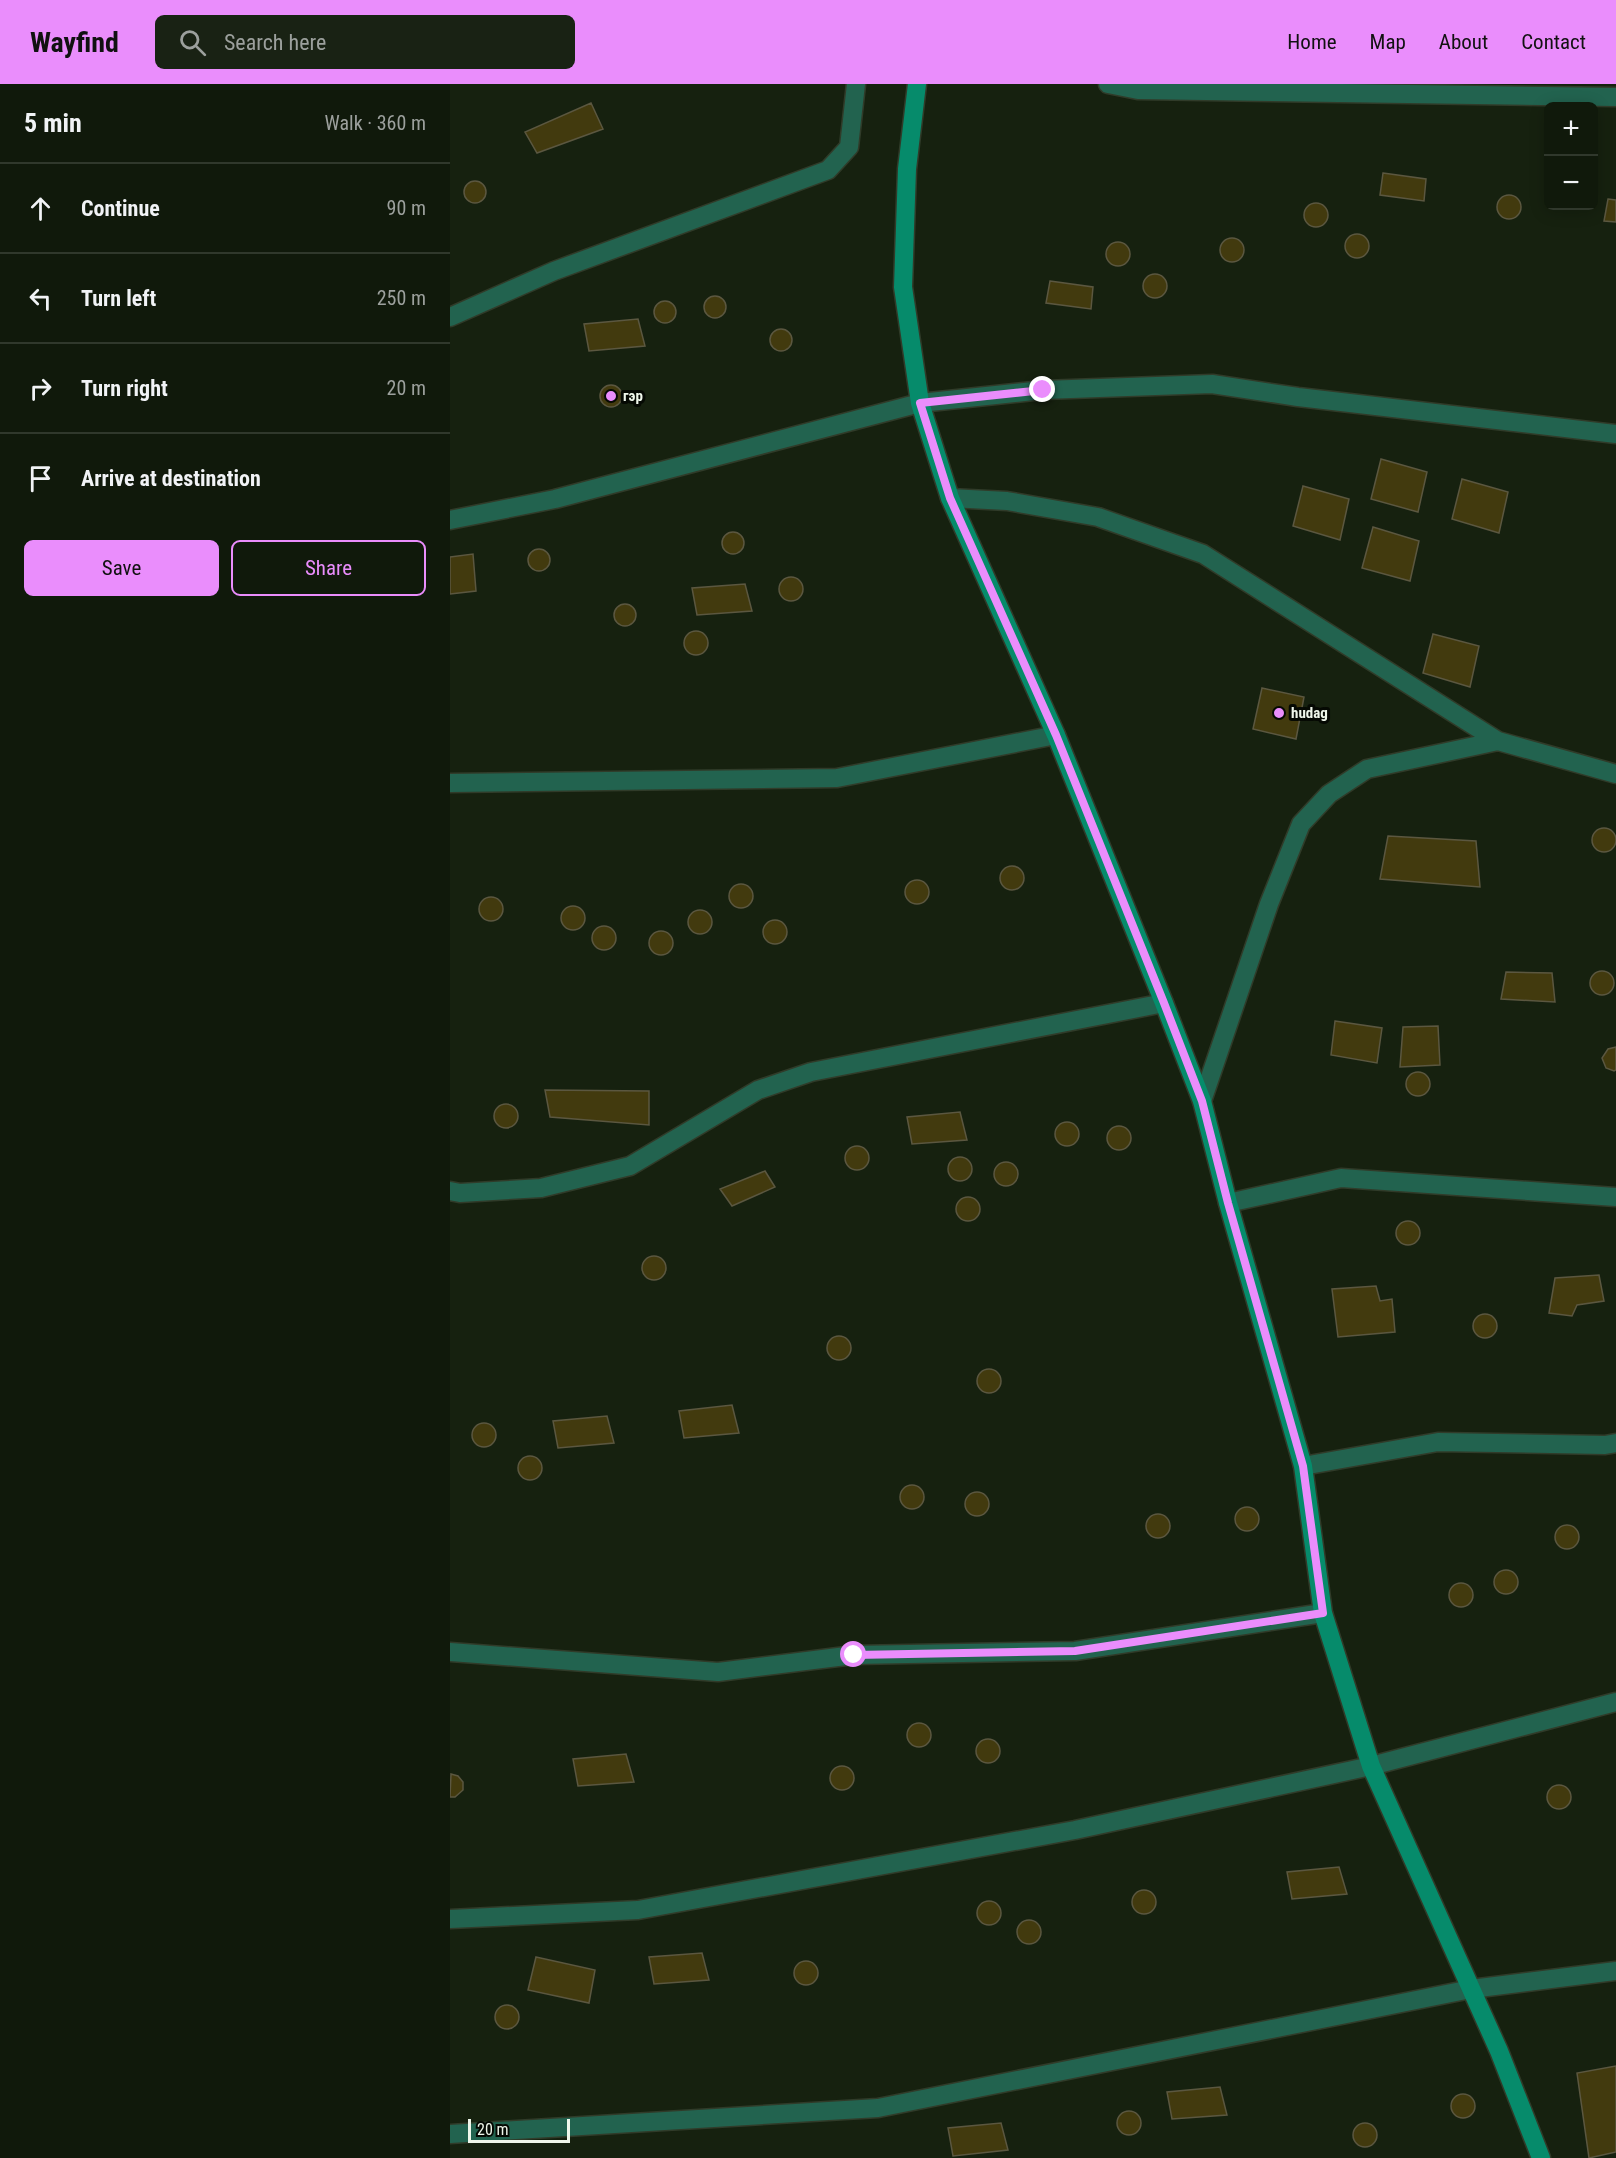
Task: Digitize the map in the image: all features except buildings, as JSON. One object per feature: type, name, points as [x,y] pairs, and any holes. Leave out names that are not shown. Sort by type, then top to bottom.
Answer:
[{"type":"street","points":[[450,317],[554,271],[828,170],[849,147],[856,84]]},
{"type":"street","points":[[917,84],[908,169],[903,287],[920,403],[950,498],[1056,735],[1202,1101],[1228,1203],[1303,1466],[1323,1613],[1371,1766],[1499,2051],[1541,2158]]},
{"type":"street","points":[[1108,84],[1138,90],[1616,97]]},
{"type":"street","points":[[450,520],[555,499],[920,403],[1043,390],[1212,384],[1309,399],[1616,434]]},
{"type":"street","points":[[950,498],[1007,501],[1098,517],[1203,554],[1498,741],[1616,774]]},
{"type":"street","points":[[450,783],[837,778],[1056,735]]},
{"type":"street","points":[[1202,1101],[1269,903],[1301,824],[1329,794],[1367,769],[1498,741]]},
{"type":"street","points":[[450,1191],[541,1188],[630,1166],[758,1090],[811,1072],[1164,1003]]},
{"type":"street","points":[[1228,1203],[1341,1178],[1616,1197]]},
{"type":"street","points":[[1303,1466],[1438,1442],[1605,1445],[1616,1443]]},
{"type":"street","points":[[450,1652],[718,1672],[854,1655],[1075,1651],[1323,1613]]},
{"type":"street","points":[[450,1919],[638,1911],[1075,1830],[1371,1766],[1616,1702]]},
{"type":"street","points":[[450,2134],[878,2108],[1471,1989],[1616,1971]]},
{"type":"place","name":"гэр","points":[[611,396]]},
{"type":"place","name":"hudag","points":[[1279,713]]},
{"type":"route","points":[[854,1655],[1075,1651],[1323,1613],[1303,1466],[1228,1203],[1202,1101],[1056,735],[950,498],[920,403],[1043,390]]}]
